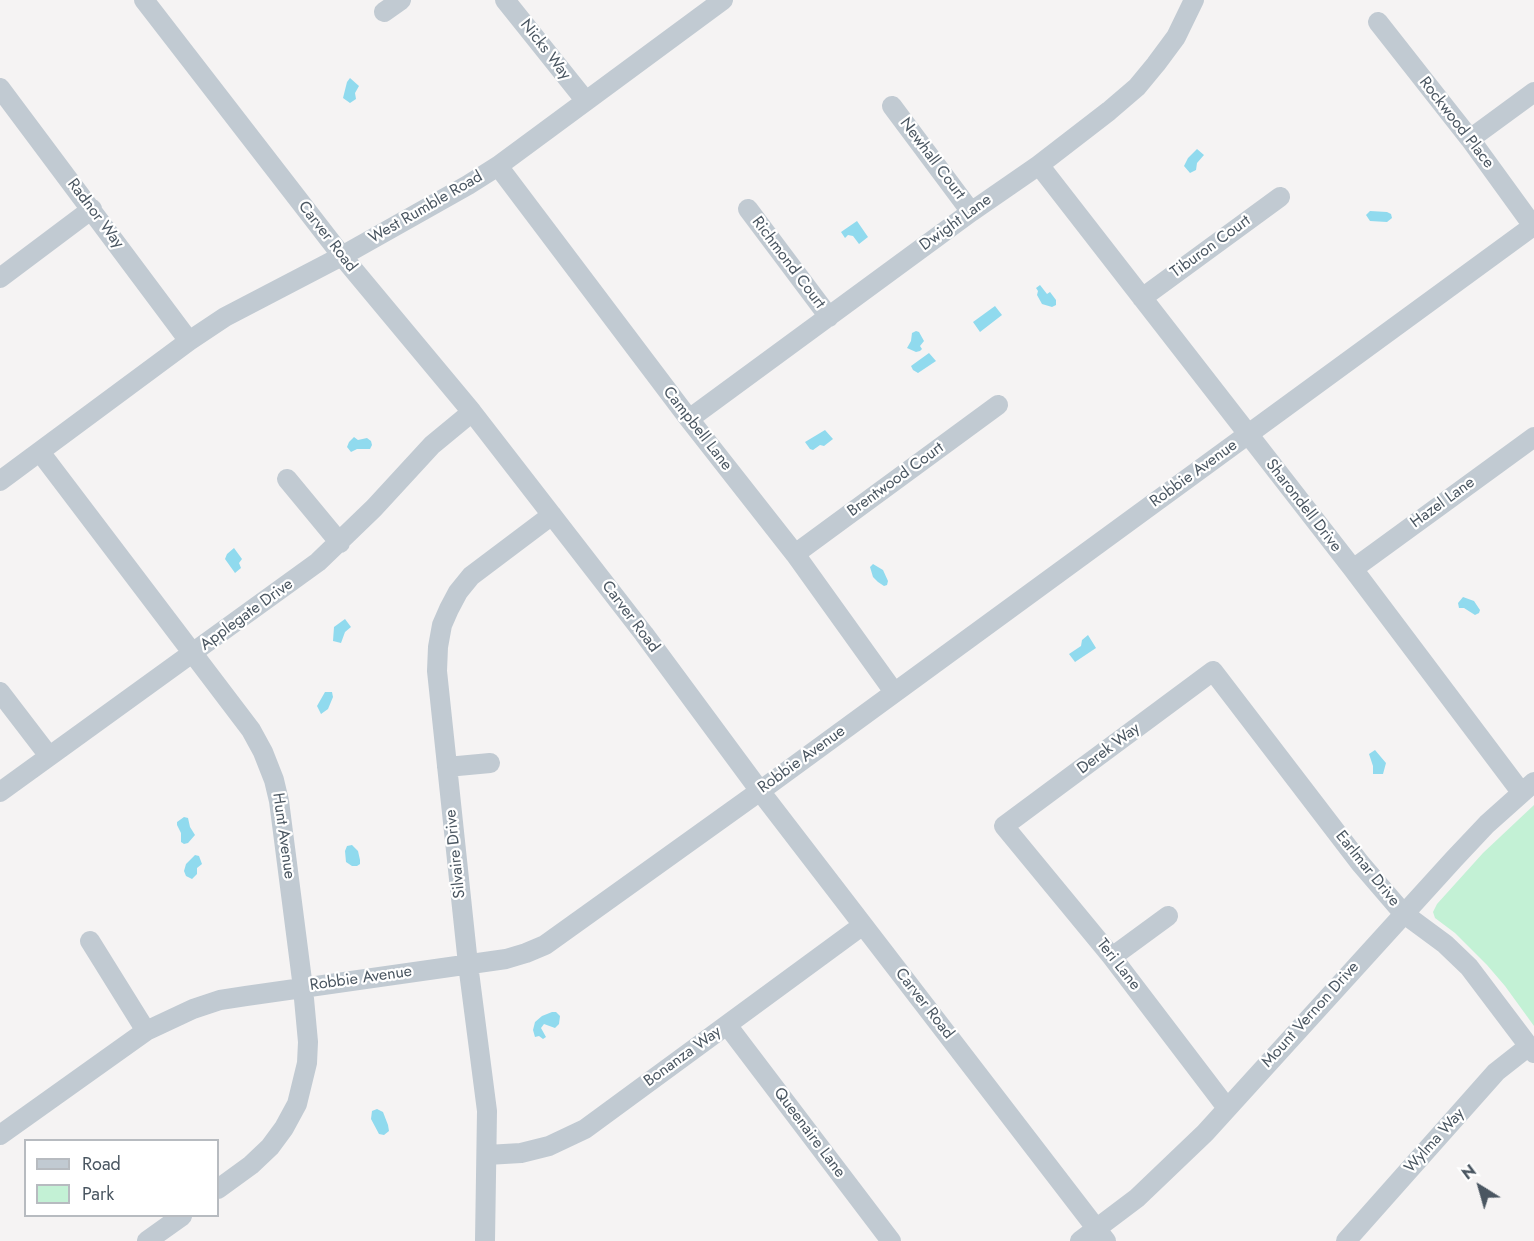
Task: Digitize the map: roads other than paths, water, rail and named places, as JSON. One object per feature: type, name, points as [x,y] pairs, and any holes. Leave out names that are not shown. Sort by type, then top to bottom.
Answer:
[{"type":"street","name":"Carver Road","points":[[144,0],[342,256],[472,412],[552,515],[644,634],[760,791],[1101,1235]]},
{"type":"street","points":[[384,12],[401,0]]},
{"type":"street","name":"Nicks Way","points":[[505,0],[585,100]]},
{"type":"street","name":"West Rumble Road","points":[[0,481],[189,341],[250,303],[342,256],[498,166],[723,0]]},
{"type":"street","name":"Dwight Lane","points":[[689,419],[971,212],[1039,165],[1137,87],[1176,37],[1194,0]]},
{"type":"street","name":"Rockwood Place","points":[[1378,22],[1470,139],[1533,226]]},
{"type":"street","name":"Radnor Way","points":[[0,88],[189,341]]},
{"type":"street","points":[[1470,139],[1534,92]]},
{"type":"street","name":"Newhall Court","points":[[892,106],[971,212]]},
{"type":"street","name":"Sharondell Drive","points":[[1039,165],[1247,435],[1528,787]]},
{"type":"street","name":"Campbell Lane","points":[[498,166],[689,419],[795,554],[894,692]]},
{"type":"street","name":"Tiburon Court","points":[[1142,298],[1280,197]]},
{"type":"street","points":[[0,278],[92,209]]},
{"type":"street","name":"Richmond Court","points":[[748,209],[828,317]]},
{"type":"street","name":"Robbie Avenue","points":[[0,1135],[146,1030],[193,1009],[220,1000],[506,959],[545,945],[760,791],[1533,226]]},
{"type":"street","name":"Brentwood Court","points":[[795,554],[998,405]]},
{"type":"street","name":"Applegate Drive","points":[[0,792],[318,562],[340,543],[432,445],[472,412]]},
{"type":"street","name":"Hazel Lane","points":[[1353,569],[1534,437]]},
{"type":"street","name":"Hunt Avenue","points":[[40,452],[251,730],[274,780],[279,801],[303,988],[308,1042],[307,1063],[297,1104],[284,1128],[270,1147],[251,1165],[219,1188]]},
{"type":"street","points":[[287,479],[340,543]]},
{"type":"street","name":"Silvaire Drive","points":[[485,1241],[487,1111],[468,964],[447,767],[437,671],[438,647],[449,609],[458,592],[471,576],[552,515]]},
{"type":"street","name":"Derek Way","points":[[1004,826],[1213,671]]},
{"type":"street","name":"Earlmar Drive","points":[[1213,671],[1360,863],[1403,913],[1445,944],[1469,967],[1532,1049]]},
{"type":"street","points":[[0,692],[49,756]]},
{"type":"street","points":[[447,767],[490,763]]},
{"type":"street","name":"Mount Vernon Drive","points":[[1080,1241],[1101,1235],[1204,1133],[1403,913],[1487,824],[1528,787]]},
{"type":"street","name":"Teri Lane","points":[[1004,826],[1112,957],[1227,1108]]},
{"type":"street","points":[[1112,957],[1168,916]]},
{"type":"street","name":"Bonanza Way","points":[[487,1155],[521,1153],[549,1146],[585,1129],[863,925]]},
{"type":"street","points":[[90,940],[146,1030]]},
{"type":"street","name":"Queenaire Lane","points":[[727,1025],[891,1241]]},
{"type":"street","name":"Wylma Way","points":[[1346,1241],[1496,1072],[1532,1049]]},
{"type":"street","points":[[147,1241],[179,1217]]},
{"type":"water","points":[[350,78],[359,86],[355,93],[356,99],[350,103],[343,98]]},
{"type":"water","points":[[1197,149],[1204,155],[1197,163],[1196,170],[1190,173],[1184,166]]},
{"type":"water","points":[[1370,211],[1387,212],[1392,218],[1387,222],[1370,221],[1366,215]]},
{"type":"water","points":[[857,221],[868,237],[859,244],[853,236],[848,235],[845,238],[841,232]]},
{"type":"water","points":[[1040,285],[1047,294],[1050,292],[1056,300],[1056,305],[1052,307],[1042,304],[1036,288]]},
{"type":"water","points":[[995,306],[1002,315],[980,332],[973,322]]},
{"type":"water","points":[[916,331],[924,341],[920,346],[922,349],[916,352],[907,348],[912,333]]},
{"type":"water","points":[[929,353],[936,361],[918,373],[913,370],[911,366]]},
{"type":"water","points":[[825,430],[833,439],[824,446],[820,445],[813,450],[810,449],[805,442]]},
{"type":"water","points":[[354,437],[358,440],[367,438],[371,441],[370,449],[357,449],[351,452],[347,447]]},
{"type":"water","points":[[234,548],[242,559],[239,563],[241,568],[235,573],[225,559]]},
{"type":"water","points":[[873,564],[883,570],[888,581],[887,585],[884,586],[873,577],[870,567]]},
{"type":"water","points":[[1463,597],[1474,601],[1480,610],[1479,613],[1475,615],[1464,608],[1459,608],[1458,603]]},
{"type":"water","points":[[345,619],[351,627],[345,632],[341,643],[333,641],[334,627]]},
{"type":"water","points":[[1088,635],[1096,648],[1075,662],[1069,654],[1081,646],[1082,640]]},
{"type":"water","points":[[325,692],[332,692],[333,697],[328,709],[321,714],[317,706]]},
{"type":"water","points":[[1375,750],[1386,763],[1383,774],[1373,774],[1369,754]]},
{"type":"water","points":[[184,817],[188,818],[195,835],[184,844],[181,842],[177,822]]},
{"type":"water","points":[[352,845],[358,851],[360,864],[357,866],[346,862],[345,851],[347,846]]},
{"type":"water","points":[[195,855],[199,856],[202,864],[197,868],[197,874],[192,879],[186,876],[184,871],[186,864]]},
{"type":"water","points":[[552,1012],[560,1016],[559,1024],[555,1028],[544,1024],[541,1028],[546,1037],[543,1039],[539,1036],[535,1037],[533,1030],[535,1022]]},
{"type":"water","points":[[377,1109],[383,1112],[388,1125],[389,1131],[384,1135],[379,1134],[371,1119],[372,1111]]}]
